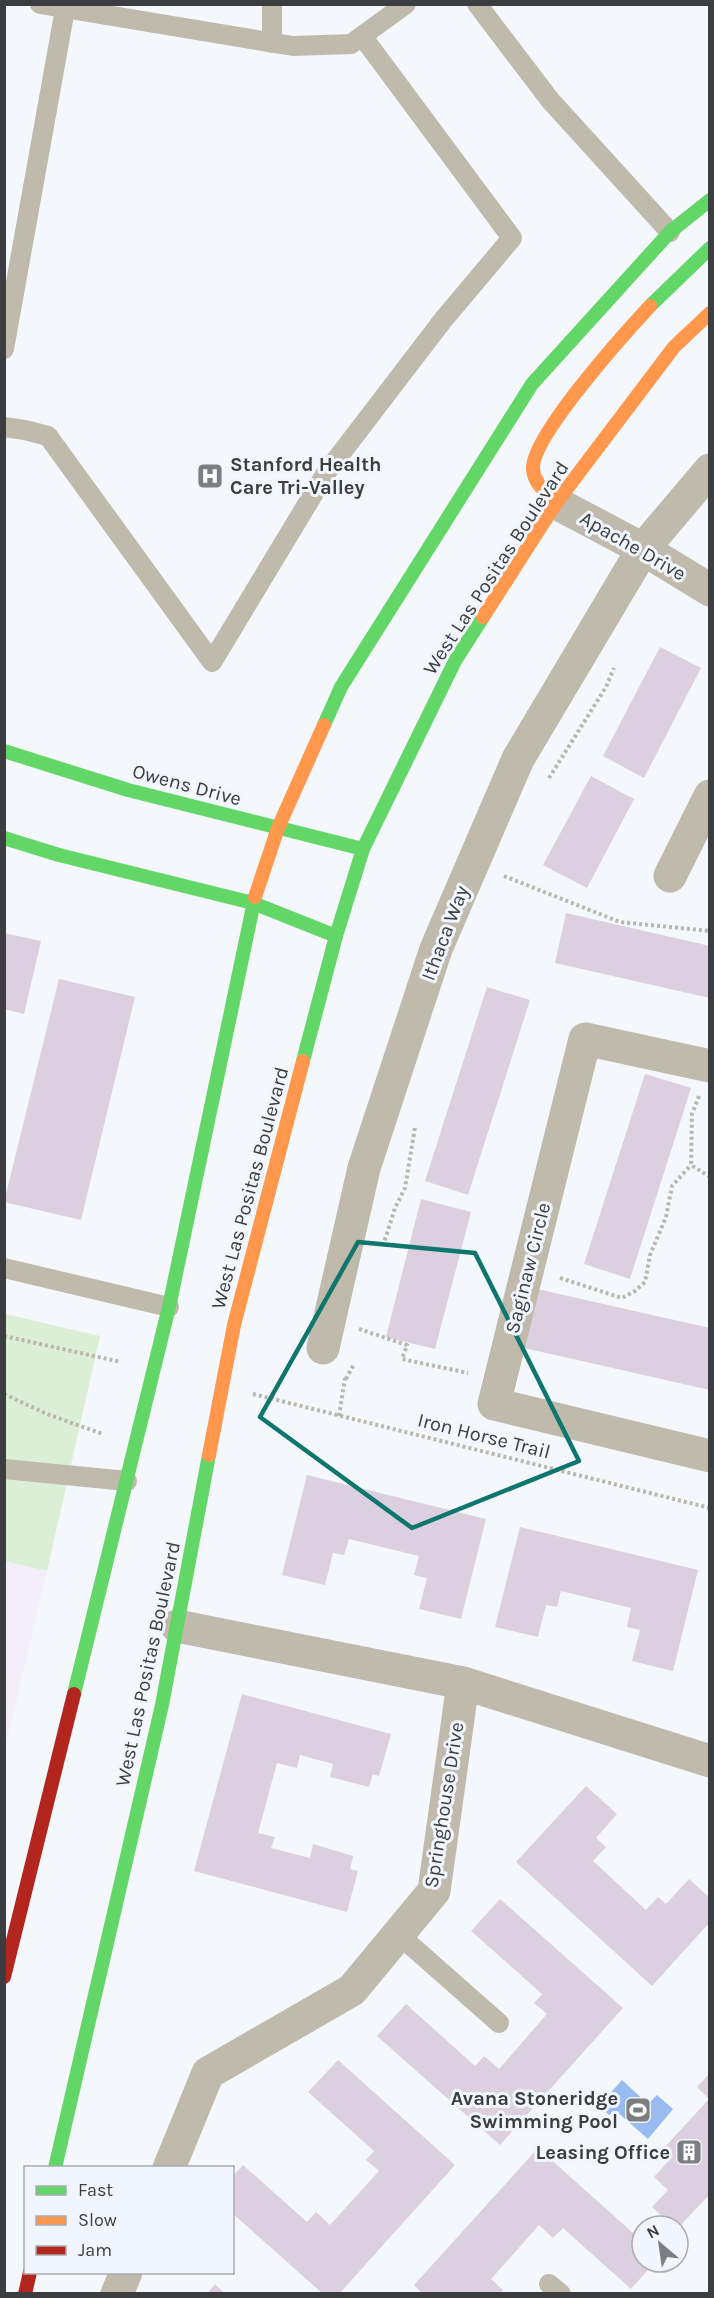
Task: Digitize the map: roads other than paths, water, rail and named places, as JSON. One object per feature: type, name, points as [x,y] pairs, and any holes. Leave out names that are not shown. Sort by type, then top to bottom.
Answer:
[{"type":"main road","points":[[4,1977],[169,1307],[253,903],[278,828],[341,687],[532,384],[670,232],[710,200]]},
{"type":"main road","points":[[556,503],[534,479],[532,465],[542,441],[585,382],[641,314],[710,248]]},
{"type":"main road","name":"West Las Positas Boulevard","points":[[55,2166],[162,1705],[234,1325],[336,936],[363,849],[455,661],[556,503],[674,347],[710,313]]},
{"type":"main road","name":"Owens Drive","points":[[4,751],[128,790],[363,849]]},
{"type":"main road","points":[[4,838],[59,855],[253,903],[336,936]]},
{"type":"main road","points":[[26,2294],[30,2274]]},
{"type":"street","name":"Ithaca Way","points":[[326,1336],[364,1168],[436,950],[518,759],[643,549],[710,470]]},
{"type":"street","name":"Apache Drive","points":[[556,503],[643,549],[710,590]]},
{"type":"street","points":[[670,876],[710,796]]},
{"type":"street","name":"Saginaw Circle","points":[[705,1079],[585,1039],[494,1404],[710,1456]]},
{"type":"street","points":[[177,1626],[463,1683],[710,1761]]},
{"type":"street","name":"Springhouse Drive","points":[[170,2166],[208,2073],[352,1990],[434,1891],[463,1683]]},
{"type":"street","points":[[117,2294],[125,2274]]},
{"type":"lane","points":[[40,4],[293,46],[351,44],[406,4]]},
{"type":"lane","points":[[272,4],[272,43]]},
{"type":"lane","points":[[477,4],[549,100],[670,232]]},
{"type":"lane","points":[[4,349],[65,9]]},
{"type":"lane","points":[[4,427],[48,436],[212,662],[326,473],[443,320],[512,238],[363,36]]},
{"type":"lane","points":[[4,1268],[169,1307]]},
{"type":"lane","points":[[4,1469],[127,1480]]},
{"type":"lane","points":[[398,1934],[499,2023]]},
{"type":"water","name":"Avana Stoneridge Swimming Pool","points":[[622,2080],[648,2104],[657,2095],[673,2109],[648,2139],[616,2111],[609,2115],[599,2106]]},
{"type":"place","name":"Stanford Health Care Tri-Valley","points":[[210,476]]},
{"type":"place","name":"Avana Stoneridge Swimming Pool","points":[[638,2110]]},
{"type":"place","name":"Leasing Office","points":[[689,2152]]}]
